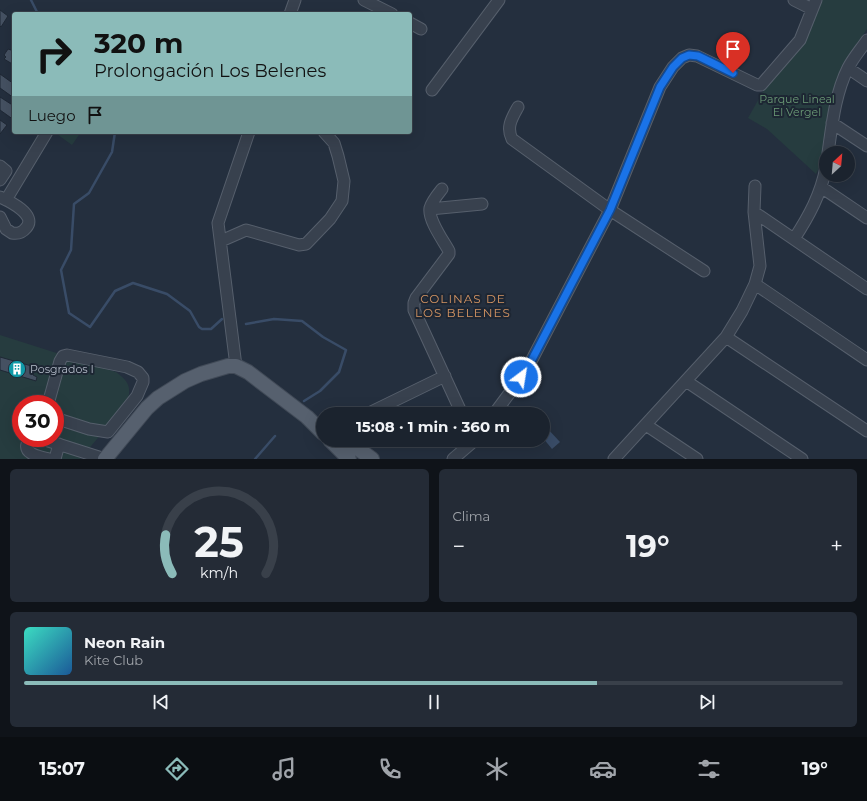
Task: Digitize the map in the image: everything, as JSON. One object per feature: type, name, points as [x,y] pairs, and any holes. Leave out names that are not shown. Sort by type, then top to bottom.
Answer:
[{"type":"main road","points":[[105,459],[147,408],[158,398],[168,390],[201,374],[218,368],[236,366],[248,372],[316,426]]},
{"type":"main road","points":[[306,417],[316,422]]},
{"type":"main road","points":[[337,447],[349,459]]},
{"type":"main road","points":[[356,447],[372,459]]},
{"type":"street","points":[[291,12],[295,0]]},
{"type":"street","points":[[364,0],[388,12]]},
{"type":"street","points":[[432,90],[499,0]]},
{"type":"street","points":[[499,407],[526,371],[610,210],[660,87],[673,67],[682,58],[689,55],[698,56],[756,85],[761,85],[800,40],[814,5],[794,0]]},
{"type":"street","points":[[412,24],[421,29]]},
{"type":"street","points":[[829,146],[832,123],[840,90],[848,68],[867,40]]},
{"type":"street","points":[[848,68],[867,81]]},
{"type":"street","points":[[518,107],[510,122],[510,135],[512,139],[610,210],[704,271]]},
{"type":"street","points":[[832,123],[867,146]]},
{"type":"street","points":[[0,217],[6,229],[12,233],[22,232],[26,229],[29,223],[29,217],[25,212],[3,198],[46,134]]},
{"type":"street","points":[[236,366],[218,223],[248,134]]},
{"type":"street","points":[[221,241],[246,230],[299,245],[306,244],[330,219],[342,201],[344,182],[334,143],[326,134]]},
{"type":"street","points":[[0,166],[6,171],[0,180]]},
{"type":"street","points":[[794,239],[810,213],[822,182]]},
{"type":"street","points":[[614,459],[726,337],[742,311],[755,284],[760,266],[754,212],[755,186]]},
{"type":"street","points":[[821,186],[867,218]]},
{"type":"street","points":[[442,189],[432,203],[430,208],[430,217],[449,254],[416,298],[414,310],[459,407]]},
{"type":"street","points":[[430,208],[482,204]]},
{"type":"street","points":[[754,212],[867,289]]},
{"type":"street","points":[[755,284],[867,360]]},
{"type":"street","points":[[726,337],[867,431]]},
{"type":"street","points":[[51,395],[60,361],[67,355],[127,367],[138,372],[143,378],[143,382],[137,396],[108,432],[89,429],[64,421]]},
{"type":"street","points":[[381,407],[445,376]]},
{"type":"street","points":[[686,381],[802,459]]},
{"type":"street","points":[[646,425],[697,459]]},
{"type":"street","points":[[64,446],[105,459]]},
{"type":"street","points":[[26,447],[31,457],[49,459]]},
{"type":"street","points":[[55,459],[58,447]]},
{"type":"street","points":[[453,459],[467,447]]},
{"type":"green space","name":"Parque Lineal El Vergel","points":[[822,0],[867,0],[867,29],[843,65],[825,146],[819,146],[819,168],[816,174],[767,129],[748,118],[765,88]]},
{"type":"green space","points":[[57,134],[80,134],[72,145]]},
{"type":"green space","points":[[0,335],[116,372],[127,383],[129,394],[126,405],[80,459],[0,459]]},
{"type":"water","points":[[550,431],[560,442],[552,449],[550,447]]},
{"type":"building","points":[[0,10],[8,16],[1,27],[0,26]]},
{"type":"building","points":[[12,48],[12,64],[4,59],[6,57],[4,55],[8,49],[11,50]]},
{"type":"building","points":[[0,74],[12,83],[12,97],[0,88]]},
{"type":"building","points":[[0,97],[12,105],[12,119],[0,110]]},
{"type":"building","points":[[0,120],[7,125],[0,134]]},
{"type":"building","name":"Posgrados I","points":[[0,357],[35,367],[33,375],[37,377],[36,381],[0,370]]},
{"type":"waterway","points":[[31,0],[37,12]]},
{"type":"waterway","points":[[115,134],[112,152],[89,193],[74,204],[71,250],[61,270],[69,313],[90,327],[115,291],[133,283],[167,294],[190,311],[199,327],[202,329],[211,329],[222,319]]},
{"type":"waterway","points":[[246,324],[274,319],[302,321],[323,337],[346,350],[339,372],[320,391],[304,401]]},
{"type":"waterway","points":[[255,459],[275,436]]},
{"type":"place","name":"Posgrados I","points":[[17,369]]},
{"type":"district","name":"COLINAS DE LOS BELENES","points":[[463,305]]},
{"type":"route","points":[[521,377],[526,371],[610,210],[660,87],[673,67],[682,58],[689,55],[698,56],[733,73]]}]
